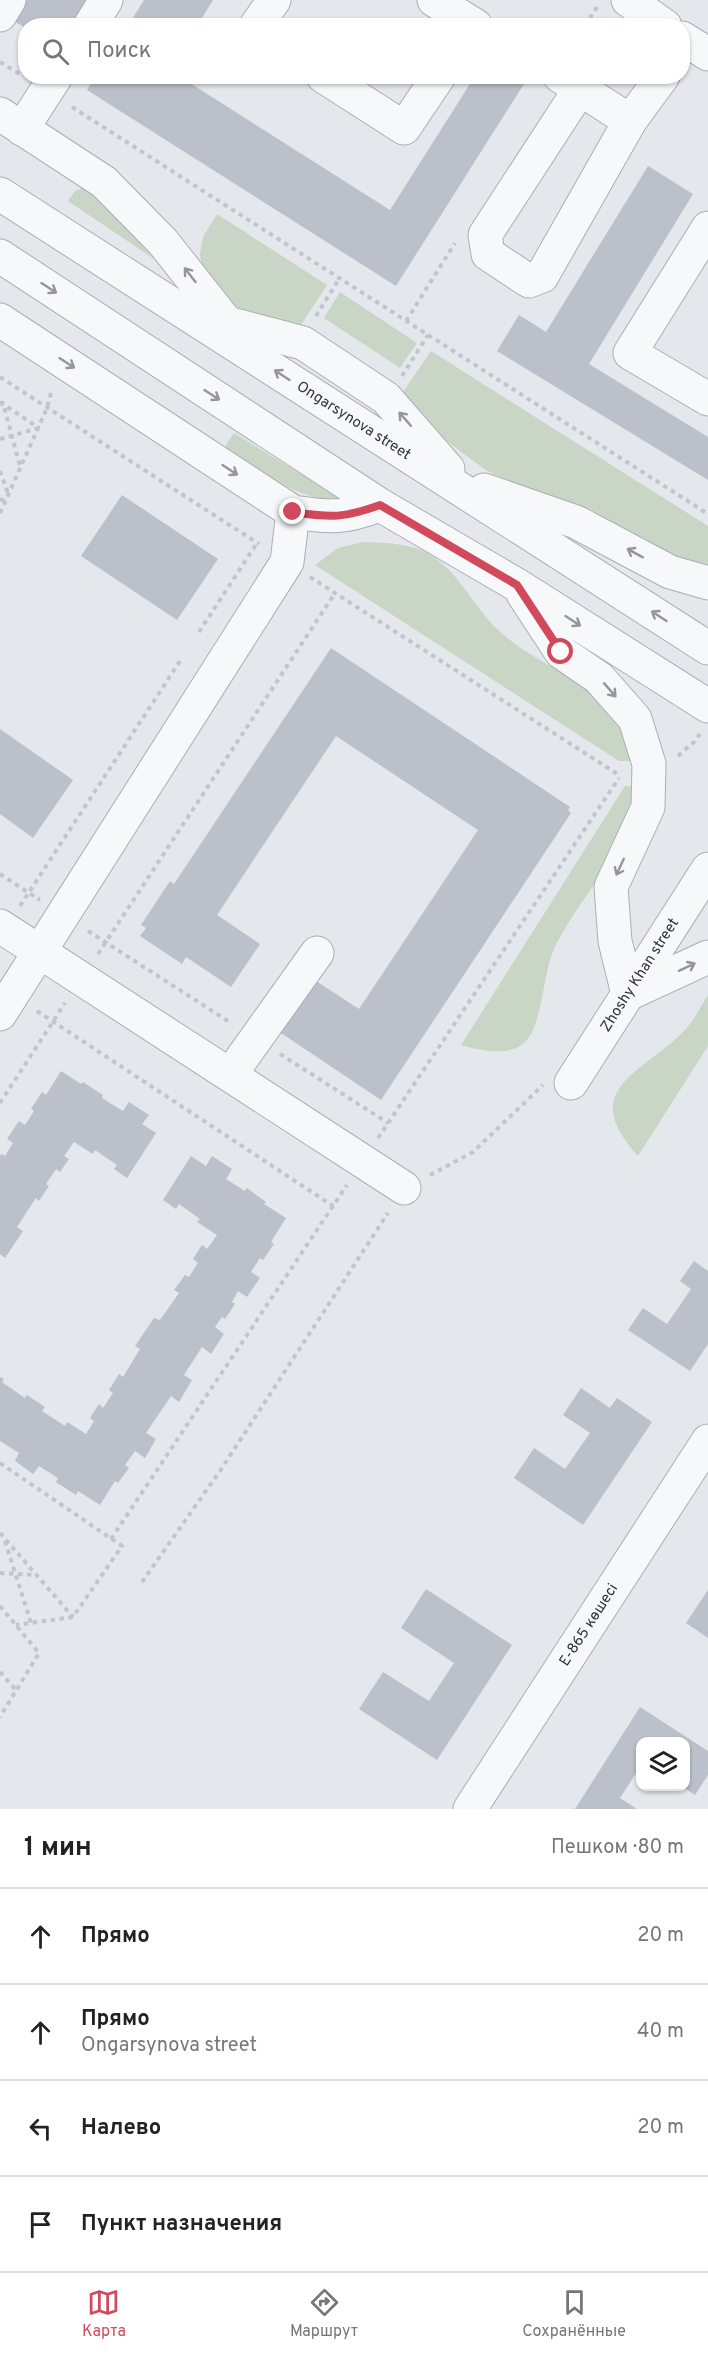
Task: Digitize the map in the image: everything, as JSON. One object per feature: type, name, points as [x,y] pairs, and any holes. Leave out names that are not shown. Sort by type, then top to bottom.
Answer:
[{"type":"street","points":[[0,15],[9,0]]},
{"type":"street","points":[[95,18],[106,0]]},
{"type":"street","points":[[262,18],[274,0]]},
{"type":"street","points":[[434,0],[463,18]]},
{"type":"street","points":[[628,0],[652,18]]},
{"type":"street","points":[[335,84],[404,128],[434,84]]},
{"type":"street","points":[[569,84],[485,235],[488,254],[529,281],[542,276],[630,121],[657,84]]},
{"type":"street","points":[[572,84],[630,121]]},
{"type":"street","points":[[48,85],[11,122],[104,182],[163,242],[251,355]]},
{"type":"street","name":"Ongarsynova street","points":[[0,194],[708,648]]},
{"type":"street","points":[[0,218],[171,327],[197,339],[251,355]]},
{"type":"street","points":[[708,228],[630,352],[708,399]]},
{"type":"street","points":[[0,256],[380,505],[517,585],[705,718]]},
{"type":"street","points":[[183,311],[303,343],[387,398],[455,484],[576,522],[670,572],[708,583]]},
{"type":"street","points":[[0,320],[293,512],[325,517],[352,515],[380,505]]},
{"type":"street","points":[[15,1010],[40,951],[287,562],[293,512]]},
{"type":"street","points":[[517,585],[561,652],[599,678],[635,719],[649,764],[648,807],[611,887],[615,941],[628,994],[708,957]]},
{"type":"street","name":"Zhoshy Khan street","points":[[558,1083],[628,994],[708,869]]},
{"type":"street","points":[[8,918],[40,951],[404,1188]]},
{"type":"street","points":[[230,1075],[317,953]]},
{"type":"street","name":"Е-865 көшесі","points":[[470,1809],[708,1442]]},
{"type":"path","points":[[590,18],[601,0]]},
{"type":"path","points":[[0,62],[18,71]]},
{"type":"path","points":[[48,85],[708,514]]},
{"type":"path","points":[[0,377],[264,547]]},
{"type":"path","points":[[0,511],[39,428],[52,388]]},
{"type":"path","points":[[1,403],[39,428]]},
{"type":"path","points":[[1,403],[21,468]]},
{"type":"path","points":[[0,439],[39,428]]},
{"type":"path","points":[[0,471],[9,494]]},
{"type":"path","points":[[0,499],[5,501]]},
{"type":"path","points":[[199,632],[257,543]]},
{"type":"path","points":[[302,571],[620,776],[375,1142]]},
{"type":"path","points":[[95,959],[334,593]]},
{"type":"path","points":[[8,918],[28,893],[180,661]]},
{"type":"path","points":[[670,763],[694,742],[705,718]]},
{"type":"path","points":[[0,874],[45,903]]},
{"type":"path","points":[[0,1103],[69,998]]},
{"type":"path","points":[[15,1010],[53,1022],[333,1206]]},
{"type":"path","points":[[142,1582],[220,1471],[404,1188],[472,1152],[558,1083]]},
{"type":"path","points":[[111,1539],[352,1177]]},
{"type":"path","points":[[0,1463],[122,1546],[72,1617],[16,1625]]},
{"type":"path","points":[[0,1533],[72,1617]]},
{"type":"path","points":[[4,1537],[31,1623]]},
{"type":"path","points":[[0,1573],[36,1575]]},
{"type":"path","points":[[0,1606],[39,1653],[0,1717]]},
{"type":"path","points":[[0,1672],[16,1690]]},
{"type":"green space","points":[[82,188],[105,203],[154,259],[68,201],[75,191]]},
{"type":"green space","points":[[217,214],[327,285],[299,328],[231,305],[202,270],[200,254],[203,237]]},
{"type":"green space","points":[[340,292],[417,343],[400,368],[324,318]]},
{"type":"green space","points":[[431,351],[708,526],[708,572],[672,560],[590,509],[538,493],[487,471],[448,442],[403,392]]},
{"type":"green space","points":[[234,433],[348,503],[314,497],[269,477],[227,449],[226,445]]},
{"type":"green space","points":[[363,542],[397,544],[422,550],[439,561],[456,578],[493,625],[509,639],[599,700],[614,716],[625,735],[633,761],[619,761],[315,565],[338,548]]},
{"type":"green space","points":[[625,786],[634,787],[631,811],[624,832],[603,872],[554,949],[532,1033],[526,1041],[512,1050],[494,1051],[461,1045]]},
{"type":"green space","points":[[708,995],[708,1046],[638,1156],[621,1133],[614,1115],[614,1099],[621,1086],[633,1073],[686,1029]]},
{"type":"building","points":[[27,0],[88,0],[78,18],[18,18],[18,24],[15,22]]},
{"type":"building","points":[[144,0],[213,0],[202,18],[133,18]]},
{"type":"building","points":[[90,84],[192,84],[390,210],[470,84],[524,84],[396,286],[87,90]]},
{"type":"building","points":[[648,166],[693,194],[589,364],[708,437],[708,480],[497,351],[519,315],[546,332]]},
{"type":"building","points":[[122,495],[218,559],[177,620],[81,556]]},
{"type":"building","points":[[331,648],[570,807],[568,810],[571,813],[381,1100],[278,1031],[313,979],[359,1009],[478,830],[336,736],[217,915],[260,944],[231,987],[186,957],[182,964],[140,936],[146,928],[141,925],[170,881],[174,884]]},
{"type":"building","points":[[0,729],[73,780],[33,838],[0,814]]},
{"type":"building","points":[[61,1071],[81,1084],[83,1082],[103,1095],[102,1098],[123,1111],[129,1102],[149,1115],[142,1124],[156,1133],[127,1178],[114,1169],[117,1165],[95,1150],[93,1154],[74,1142],[64,1156],[69,1159],[60,1172],[56,1169],[39,1201],[36,1198],[17,1227],[23,1231],[5,1258],[0,1254],[0,1156],[2,1154],[5,1156],[13,1143],[7,1139],[19,1121],[25,1125],[34,1111],[31,1109],[42,1092],[46,1095]]},
{"type":"building","points":[[191,1156],[206,1166],[212,1156],[232,1169],[226,1179],[245,1191],[247,1188],[266,1202],[264,1204],[286,1218],[271,1242],[274,1244],[263,1260],[260,1258],[251,1272],[260,1278],[247,1297],[238,1291],[232,1302],[235,1304],[225,1319],[222,1317],[215,1327],[224,1334],[211,1354],[202,1347],[184,1375],[192,1380],[179,1402],[171,1396],[146,1433],[156,1439],[145,1458],[135,1451],[125,1465],[129,1468],[118,1483],[115,1481],[100,1505],[78,1491],[76,1495],[56,1482],[58,1478],[39,1466],[33,1474],[15,1461],[19,1453],[0,1441],[0,1377],[4,1379],[2,1382],[25,1398],[27,1395],[45,1407],[42,1411],[65,1426],[67,1422],[86,1434],[94,1421],[90,1418],[99,1404],[103,1408],[113,1393],[109,1390],[119,1374],[123,1377],[140,1349],[135,1346],[154,1318],[160,1320],[179,1293],[174,1290],[185,1275],[189,1277],[198,1263],[193,1259],[202,1245],[207,1249],[217,1235],[197,1222],[200,1219],[179,1204],[176,1209],[163,1200]]},
{"type":"building","points":[[694,1261],[708,1271],[708,1344],[690,1371],[628,1330],[643,1308],[667,1324],[691,1289],[680,1281]]},
{"type":"building","points":[[581,1388],[610,1408],[617,1398],[652,1422],[583,1525],[514,1478],[534,1448],[565,1469],[590,1433],[563,1415]]},
{"type":"building","points":[[426,1589],[512,1645],[437,1760],[359,1709],[383,1672],[429,1701],[454,1663],[401,1628]]},
{"type":"building","points":[[708,1590],[708,1638],[686,1623]]},
{"type":"building","points":[[640,1707],[686,1737],[636,1737],[636,1773],[620,1798],[637,1809],[575,1809]]},
{"type":"building","points":[[690,1739],[708,1751],[708,1775],[695,1795],[689,1791]]},
{"type":"route","points":[[293,512],[325,517],[352,515],[380,505],[517,585],[561,652]]}]
